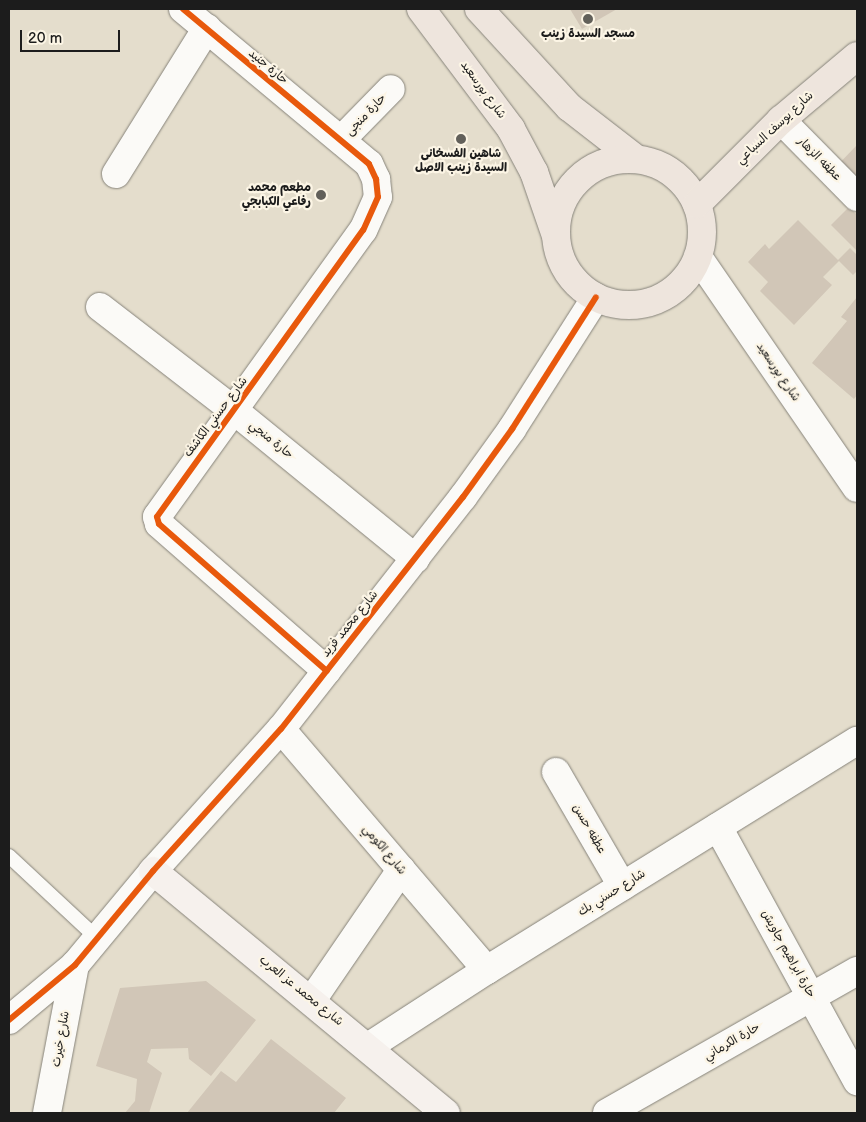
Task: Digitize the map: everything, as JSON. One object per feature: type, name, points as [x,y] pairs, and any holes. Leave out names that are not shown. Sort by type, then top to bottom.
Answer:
[{"type":"main road","name":"شارع بورسعيد","points":[[421,9],[511,129],[534,172],[556,234]]},
{"type":"main road","points":[[480,9],[569,107],[636,159]]},
{"type":"main road","name":"شارع يوسف السباعي","points":[[697,204],[781,120],[857,56]]},
{"type":"main road","points":[[636,159],[655,164],[672,174],[686,187],[697,204],[702,239],[698,257],[686,278],[668,295],[645,304],[628,304],[596,297],[580,286],[567,271],[556,234],[562,204],[579,179],[606,163],[636,159]]},
{"type":"main road","name":"شارع محمد عز العرب","points":[[153,872],[312,1000],[446,1113]]},
{"type":"street","name":"حارة جنيد","points":[[183,9],[341,140]]},
{"type":"street","points":[[116,174],[207,28]]},
{"type":"street","name":"حارة منجى","points":[[341,140],[391,89]]},
{"type":"street","name":"عطفه الزهار","points":[[781,120],[857,197]]},
{"type":"street","name":"شارع حسني الكاشف","points":[[327,672],[160,524],[161,509],[236,412],[373,214],[378,197],[376,179],[369,164],[341,140]]},
{"type":"street","name":"شارع بورسعيد","points":[[698,257],[857,488]]},
{"type":"street","name":"شارع محمد فريد","points":[[75,965],[96,937],[281,729],[416,559],[512,428],[596,297]]},
{"type":"street","name":"حارة منجي","points":[[100,307],[236,412],[416,559]]},
{"type":"street","name":"شارع الكومي","points":[[281,729],[487,970]]},
{"type":"street","name":"شارع حسني بك","points":[[368,1047],[487,970],[857,741]]},
{"type":"street","name":"عطفه حسن","points":[[556,772],[622,886]]},
{"type":"street","name":"حارة ابراهيم جاويش","points":[[718,827],[857,1081]]},
{"type":"street","points":[[312,1000],[401,870]]},
{"type":"street","points":[[9,1020],[75,965]]},
{"type":"street","name":"شارع خيرت","points":[[47,1113],[75,965]]},
{"type":"street","name":"حارة الكرماني","points":[[607,1113],[857,971]]},
{"type":"lane","points":[[9,856],[96,937]]},
{"type":"building","name":"مسجد السيدة زينب","points":[[570,9],[617,9],[582,29]]},
{"type":"building","points":[[857,145],[857,182],[829,174]]},
{"type":"building","points":[[849,207],[857,215],[857,251],[831,225]]},
{"type":"building","points":[[798,220],[838,260],[850,248],[857,255],[857,271],[853,275],[839,261],[823,277],[832,285],[794,325],[760,291],[768,282],[748,262],[765,244],[769,249]]},
{"type":"building","points":[[857,297],[857,395],[854,399],[812,363],[847,321],[841,317]]},
{"type":"building","points":[[206,981],[256,1020],[211,1076],[189,1059],[188,1048],[151,1049],[147,1062],[162,1073],[149,1113],[125,1113],[135,1101],[137,1079],[96,1066],[120,988]]},
{"type":"building","points":[[271,1039],[346,1098],[334,1113],[187,1113],[221,1071],[236,1082]]},
{"type":"cycle path","points":[[183,9],[369,164],[376,179],[378,197],[363,230],[157,517],[159,524],[327,671]]},
{"type":"cycle path","points":[[9,1020],[75,965],[153,871],[281,729],[463,497],[512,429],[596,297]]},
{"type":"place","name":"مسجد السيدة زينب","points":[[588,19]]},
{"type":"place","name":"شاهين الفسخانى السيدة زينب الاصل","points":[[461,139]]},
{"type":"place","name":"مطعم محمد رفاعي الكبابجي","points":[[321,195]]}]
